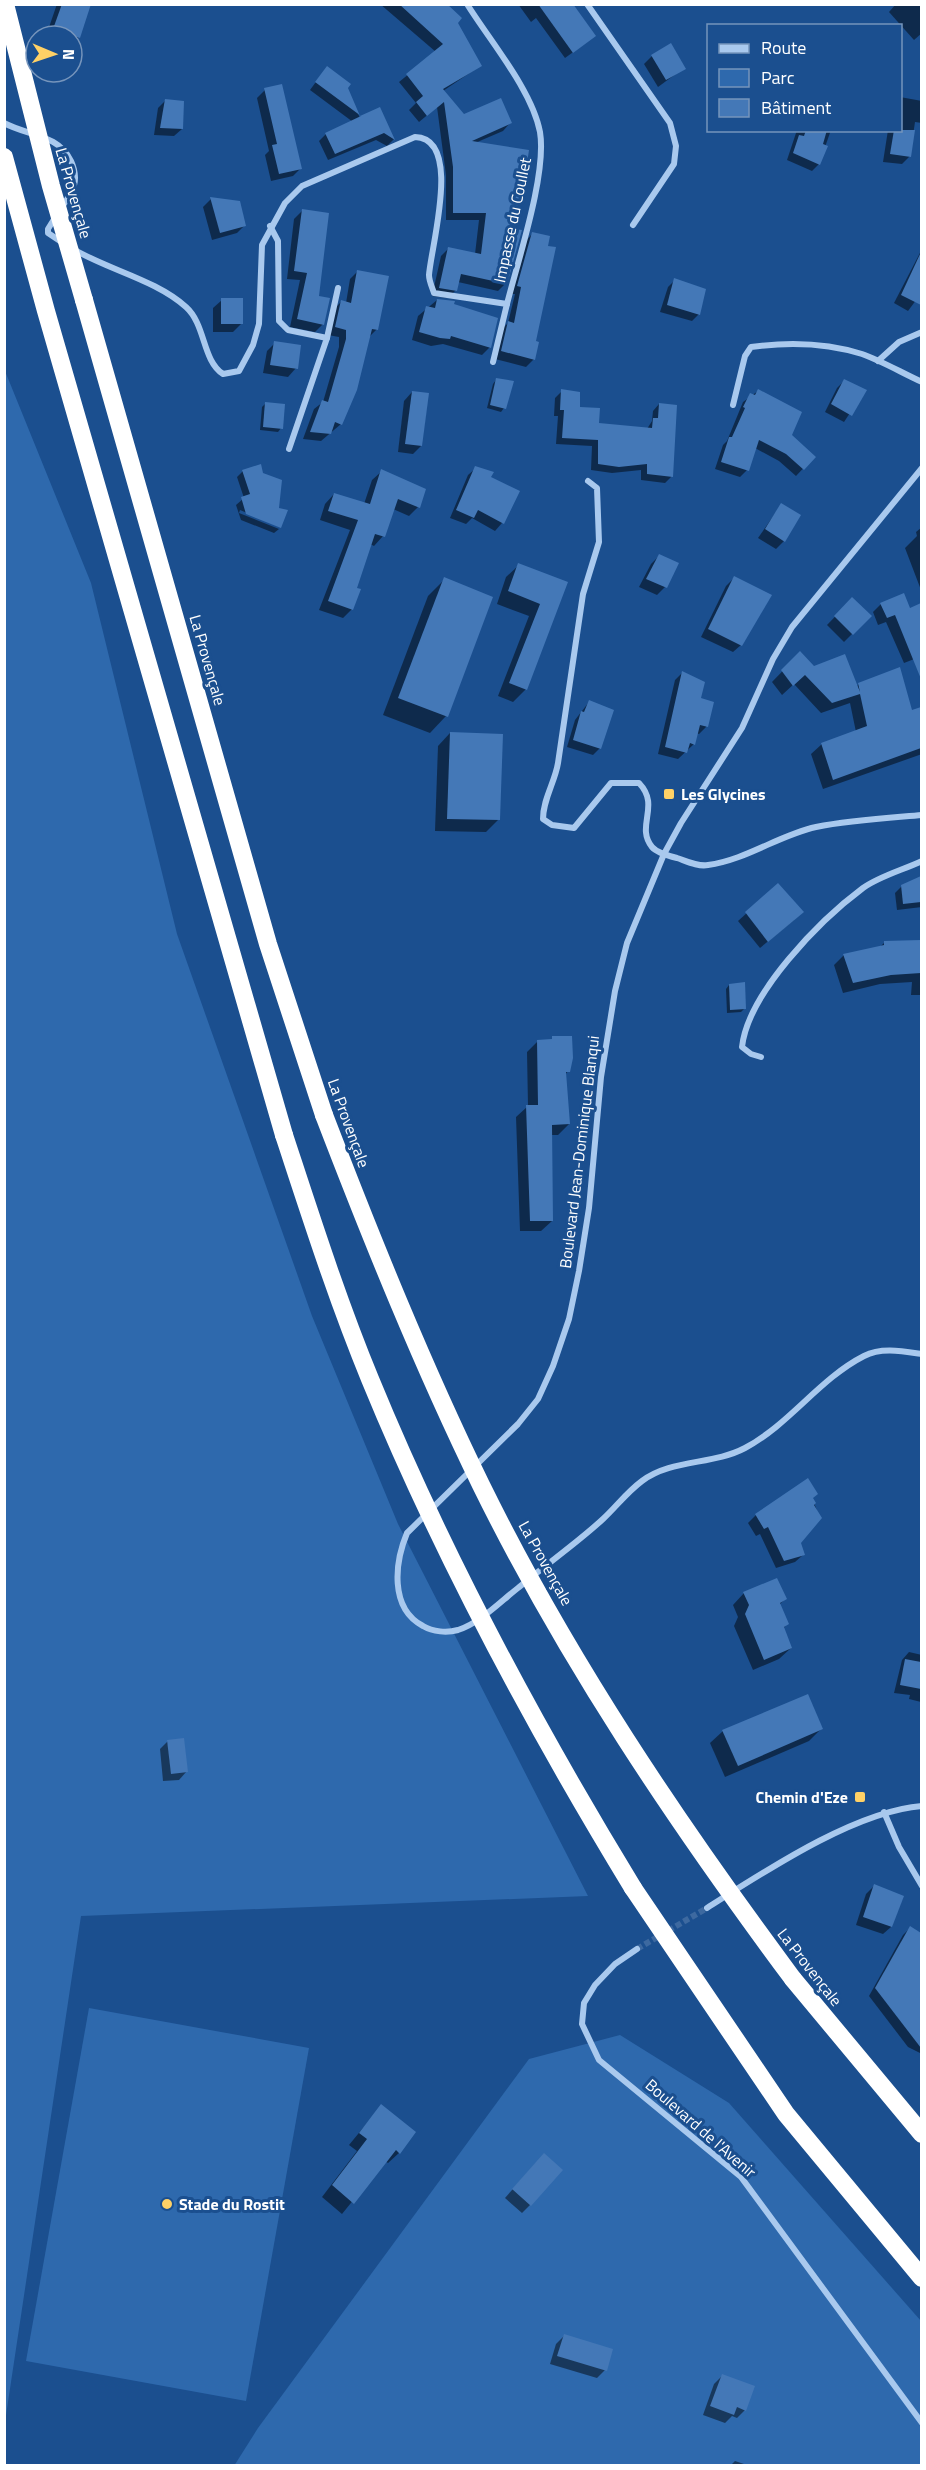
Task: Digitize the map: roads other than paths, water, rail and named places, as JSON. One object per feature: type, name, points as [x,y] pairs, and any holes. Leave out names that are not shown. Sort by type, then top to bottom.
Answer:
[{"type":"highway","name":"La Provençale","points":[[5,4],[51,186],[268,944],[324,1115],[396,1299],[482,1486],[596,1689],[655,1785],[717,1876],[793,1979],[921,2134]]},
{"type":"highway","points":[[4,157],[46,311],[284,1135],[361,1356],[414,1482],[507,1672],[567,1780],[633,1888],[786,2114],[921,2278]]},
{"type":"street","name":"Impasse du Coullet","points":[[6,126],[58,144],[66,152],[73,166],[75,189],[48,229],[51,237],[100,265],[154,287],[187,308],[204,337],[213,368],[223,374],[239,371],[253,345],[259,324],[262,245],[270,226],[285,203],[302,186],[415,137],[425,137],[434,143],[441,166],[439,221],[429,277],[434,293],[507,304],[541,166],[540,132],[527,96],[467,4]]},
{"type":"street","points":[[587,4],[670,123],[676,146],[674,164],[633,225]]},
{"type":"street","points":[[270,226],[278,241],[279,321],[288,330],[327,338]]},
{"type":"street","points":[[289,448],[327,338],[338,288]]},
{"type":"street","points":[[493,362],[507,304]]},
{"type":"street","points":[[878,362],[899,342],[921,332]]},
{"type":"street","points":[[733,405],[745,356],[751,347],[771,344],[814,345],[862,354],[921,381]]},
{"type":"street","name":"Boulevard Jean-Dominique Blanqui","points":[[921,468],[792,627],[773,659],[742,728],[681,822],[664,854],[627,943],[615,991],[601,1077],[589,1208],[579,1271],[569,1319],[553,1366],[538,1399],[518,1424],[407,1533],[401,1549],[397,1578],[404,1608],[416,1622],[429,1630],[459,1630],[496,1606],[585,1534],[644,1479],[661,1471],[725,1456],[744,1449],[780,1423],[838,1372],[864,1356],[878,1351],[921,1354]]},
{"type":"street","points":[[588,481],[597,488],[599,542],[583,594],[557,771],[543,808],[543,819],[552,825],[574,828],[611,783],[639,783],[647,791],[650,805],[646,836],[652,848],[664,854],[706,866],[756,850],[814,827],[921,815]]},
{"type":"street","points":[[761,1058],[742,1047],[744,1029],[774,978],[822,922],[865,887],[921,861]]},
{"type":"street","points":[[707,1908],[754,1878],[857,1823],[884,1812],[921,1806]]},
{"type":"street","points":[[884,1812],[899,1847],[921,1886]]},
{"type":"street","name":"Boulevard de l'Avenir","points":[[637,1949],[602,1978],[584,2003],[582,2024],[599,2060],[741,2177],[921,2423]]},
{"type":"tunnel","points":[[637,1949],[707,1908]]},
{"type":"place","name":"Les Glycines","points":[[669,794]]},
{"type":"place","name":"Chemin d'Eze","points":[[860,1797]]},
{"type":"place","name":"Stade du Rostit","points":[[167,2204]]}]
